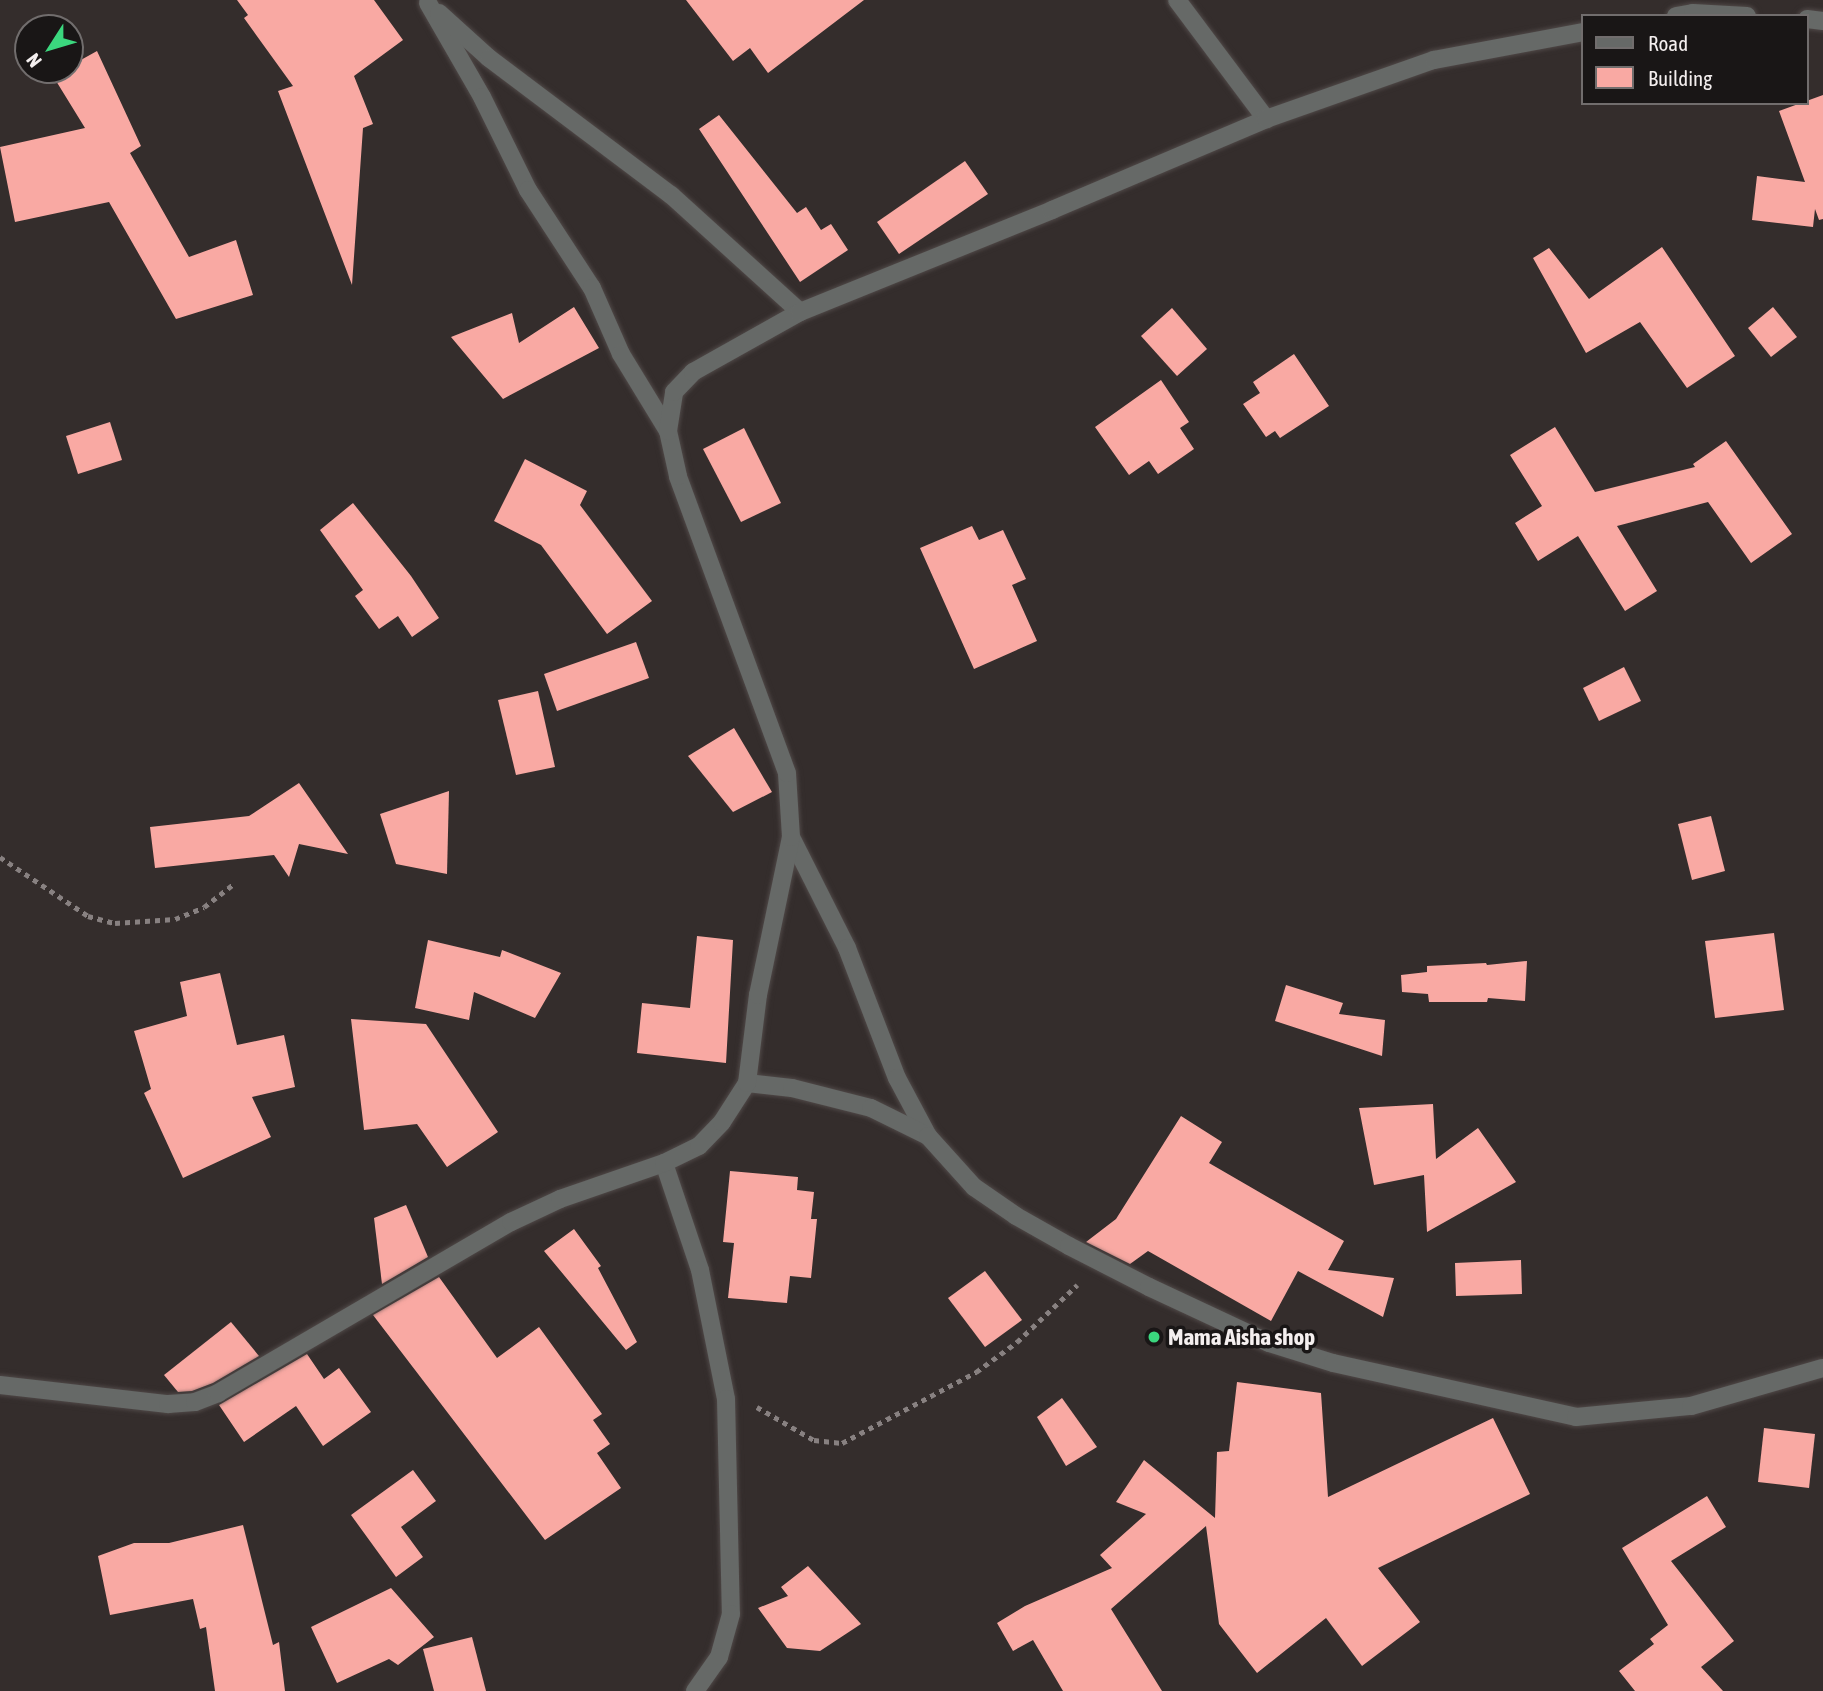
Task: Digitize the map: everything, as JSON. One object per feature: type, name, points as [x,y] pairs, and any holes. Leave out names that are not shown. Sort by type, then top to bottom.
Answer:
[{"type":"street","points":[[1177,0],[1266,119]]},
{"type":"street","points":[[426,2],[489,58],[671,195],[800,312]]},
{"type":"street","points":[[0,1385],[168,1404],[195,1402],[218,1393],[266,1368],[511,1222],[560,1199],[664,1163],[699,1146],[722,1122],[747,1083],[758,995],[791,838],[787,773],[683,489],[668,431],[621,354],[592,288],[528,190],[482,97],[426,2]]},
{"type":"street","points":[[1686,10],[1727,14]]},
{"type":"street","points":[[668,431],[674,392],[693,372],[800,312],[1064,205],[1266,119],[1434,60],[1582,32]]},
{"type":"street","points":[[791,838],[847,947],[897,1078],[928,1136],[974,1187],[1016,1216],[1100,1262],[1269,1343],[1407,1381],[1576,1417],[1691,1406],[1823,1368]]},
{"type":"street","points":[[747,1083],[831,1096],[870,1108],[928,1136]]},
{"type":"street","points":[[664,1163],[700,1270],[726,1399],[731,1614],[719,1657],[695,1691]]},
{"type":"path","points":[[0,857],[88,916],[115,923],[175,919],[204,907],[233,884]]},
{"type":"path","points":[[726,1399],[765,1411],[814,1440],[842,1443],[976,1372],[1017,1342],[1100,1262]]},
{"type":"building","points":[[237,0],[374,0],[403,40],[354,76],[373,124],[363,128],[352,285],[278,91],[293,86],[244,18],[248,15]]},
{"type":"building","points":[[686,0],[864,0],[768,73],[750,48],[733,61]]},
{"type":"building","points":[[97,51],[141,146],[130,153],[189,257],[236,240],[253,295],[176,319],[109,202],[15,222],[0,147],[85,128],[58,84],[84,84],[84,58]]},
{"type":"building","points":[[1823,95],[1823,219],[1819,220],[1815,209],[1813,227],[1752,220],[1757,176],[1805,182],[1779,111],[1796,105],[1809,105],[1809,100]]},
{"type":"building","points":[[719,115],[797,213],[806,207],[821,230],[831,224],[848,250],[800,282],[699,129]]},
{"type":"building","points":[[965,161],[988,194],[899,254],[877,222]]},
{"type":"building","points":[[1662,247],[1735,356],[1687,388],[1640,322],[1586,353],[1533,258],[1549,248],[1589,299]]},
{"type":"building","points":[[574,307],[599,348],[503,399],[451,337],[512,313],[519,343]]},
{"type":"building","points":[[1773,307],[1797,337],[1771,357],[1748,328]]},
{"type":"building","points":[[1172,308],[1207,349],[1177,376],[1141,336]]},
{"type":"building","points":[[1294,354],[1329,406],[1280,438],[1275,431],[1266,437],[1243,404],[1260,393],[1253,382]]},
{"type":"building","points":[[1161,380],[1189,422],[1180,428],[1194,449],[1158,474],[1149,461],[1129,475],[1095,427]]},
{"type":"building","points":[[110,422],[122,460],[78,474],[66,436]]},
{"type":"building","points":[[1555,427],[1595,492],[1695,467],[1693,464],[1726,441],[1792,534],[1751,563],[1708,502],[1617,526],[1657,591],[1625,611],[1578,536],[1538,561],[1515,523],[1542,506],[1510,455]]},
{"type":"building","points":[[744,428],[781,503],[741,522],[703,449]]},
{"type":"building","points":[[525,459],[587,491],[580,505],[652,601],[607,634],[541,545],[494,521]]},
{"type":"building","points":[[353,503],[411,576],[439,618],[412,637],[398,616],[379,629],[355,596],[363,590],[320,530]]},
{"type":"building","points":[[972,526],[979,540],[1003,530],[1026,579],[1012,585],[1037,641],[974,669],[920,548]]},
{"type":"building","points":[[636,642],[649,678],[557,711],[544,674]]},
{"type":"building","points":[[1624,667],[1641,701],[1599,721],[1583,688]]},
{"type":"building","points":[[538,691],[555,767],[516,775],[498,700]]},
{"type":"building","points":[[734,728],[772,792],[733,812],[688,756]]},
{"type":"building","points":[[299,783],[348,854],[299,844],[289,877],[274,855],[155,868],[150,827],[249,816]]},
{"type":"building","points":[[449,791],[447,874],[396,864],[380,814]]},
{"type":"building","points":[[1711,816],[1725,871],[1692,880],[1678,824]]},
{"type":"building","points":[[1774,933],[1784,1010],[1715,1018],[1705,941]]},
{"type":"building","points":[[697,936],[733,940],[726,1063],[637,1053],[642,1003],[690,1008]]},
{"type":"building","points":[[428,940],[500,957],[502,950],[561,973],[535,1018],[474,992],[469,1020],[415,1008]]},
{"type":"building","points":[[1527,961],[1525,1001],[1488,998],[1487,1002],[1429,1002],[1428,994],[1402,992],[1401,975],[1427,972],[1427,966]]},
{"type":"building","points":[[220,973],[237,1045],[284,1035],[295,1087],[252,1097],[271,1137],[183,1178],[144,1093],[151,1089],[134,1031],[187,1016],[180,982]]},
{"type":"building","points":[[1286,985],[1343,1003],[1339,1014],[1385,1020],[1382,1056],[1275,1021]]},
{"type":"building","points":[[351,1019],[426,1024],[498,1132],[447,1167],[417,1124],[364,1130]]},
{"type":"building","points":[[1433,1104],[1436,1159],[1478,1128],[1516,1182],[1427,1232],[1424,1175],[1374,1185],[1359,1108]]},
{"type":"building","points":[[1181,1116],[1222,1142],[1209,1163],[1344,1241],[1328,1270],[1394,1278],[1383,1317],[1298,1271],[1271,1321],[1148,1251],[1130,1264],[1086,1242],[1116,1219]]},
{"type":"building","points":[[730,1171],[798,1177],[797,1190],[814,1192],[811,1219],[817,1219],[811,1278],[790,1276],[787,1303],[728,1298],[734,1243],[723,1242]]},
{"type":"building","points":[[406,1205],[428,1257],[382,1284],[374,1218]]},
{"type":"building","points":[[574,1229],[601,1266],[598,1268],[637,1342],[626,1350],[544,1251]]},
{"type":"building","points":[[1521,1260],[1522,1294],[1456,1296],[1455,1263]]},
{"type":"building","points":[[985,1271],[1022,1320],[985,1347],[948,1298]]},
{"type":"building","points":[[439,1277],[497,1358],[539,1327],[602,1414],[593,1420],[610,1444],[597,1453],[621,1488],[545,1540],[373,1315]]},
{"type":"building","points":[[231,1322],[259,1356],[213,1383],[192,1391],[178,1392],[164,1375]]},
{"type":"building","points":[[307,1354],[324,1379],[339,1368],[371,1412],[323,1446],[296,1406],[244,1442],[219,1405]]},
{"type":"building","points":[[1237,1382],[1321,1393],[1328,1497],[1493,1418],[1530,1494],[1378,1568],[1420,1622],[1362,1666],[1326,1618],[1257,1673],[1219,1624],[1206,1526],[1111,1609],[1162,1691],[1063,1691],[1033,1640],[1013,1651],[997,1623],[1025,1606],[1112,1568],[1100,1555],[1146,1514],[1116,1502],[1144,1460],[1215,1518],[1217,1452],[1229,1451]]},
{"type":"building","points":[[1062,1398],[1097,1447],[1066,1466],[1037,1417]]},
{"type":"building","points":[[1764,1428],[1815,1434],[1809,1488],[1758,1482]]},
{"type":"building","points":[[413,1470],[436,1501],[401,1527],[423,1557],[396,1577],[351,1515]]},
{"type":"building","points":[[1707,1496],[1726,1527],[1671,1561],[1734,1641],[1701,1667],[1723,1691],[1635,1691],[1619,1671],[1654,1644],[1650,1639],[1668,1625],[1622,1548]]},
{"type":"building","points":[[243,1525],[273,1645],[279,1642],[285,1691],[215,1691],[206,1627],[200,1629],[193,1599],[110,1615],[98,1556],[134,1543],[169,1543]]},
{"type":"building","points":[[808,1566],[861,1624],[820,1651],[787,1648],[758,1608],[788,1596],[781,1587]]},
{"type":"building","points":[[391,1588],[434,1637],[398,1665],[389,1659],[337,1683],[311,1627]]},
{"type":"building","points":[[472,1637],[486,1691],[434,1691],[423,1649]]},
{"type":"place","name":"Mama Aisha shop","points":[[1154,1337]]}]
